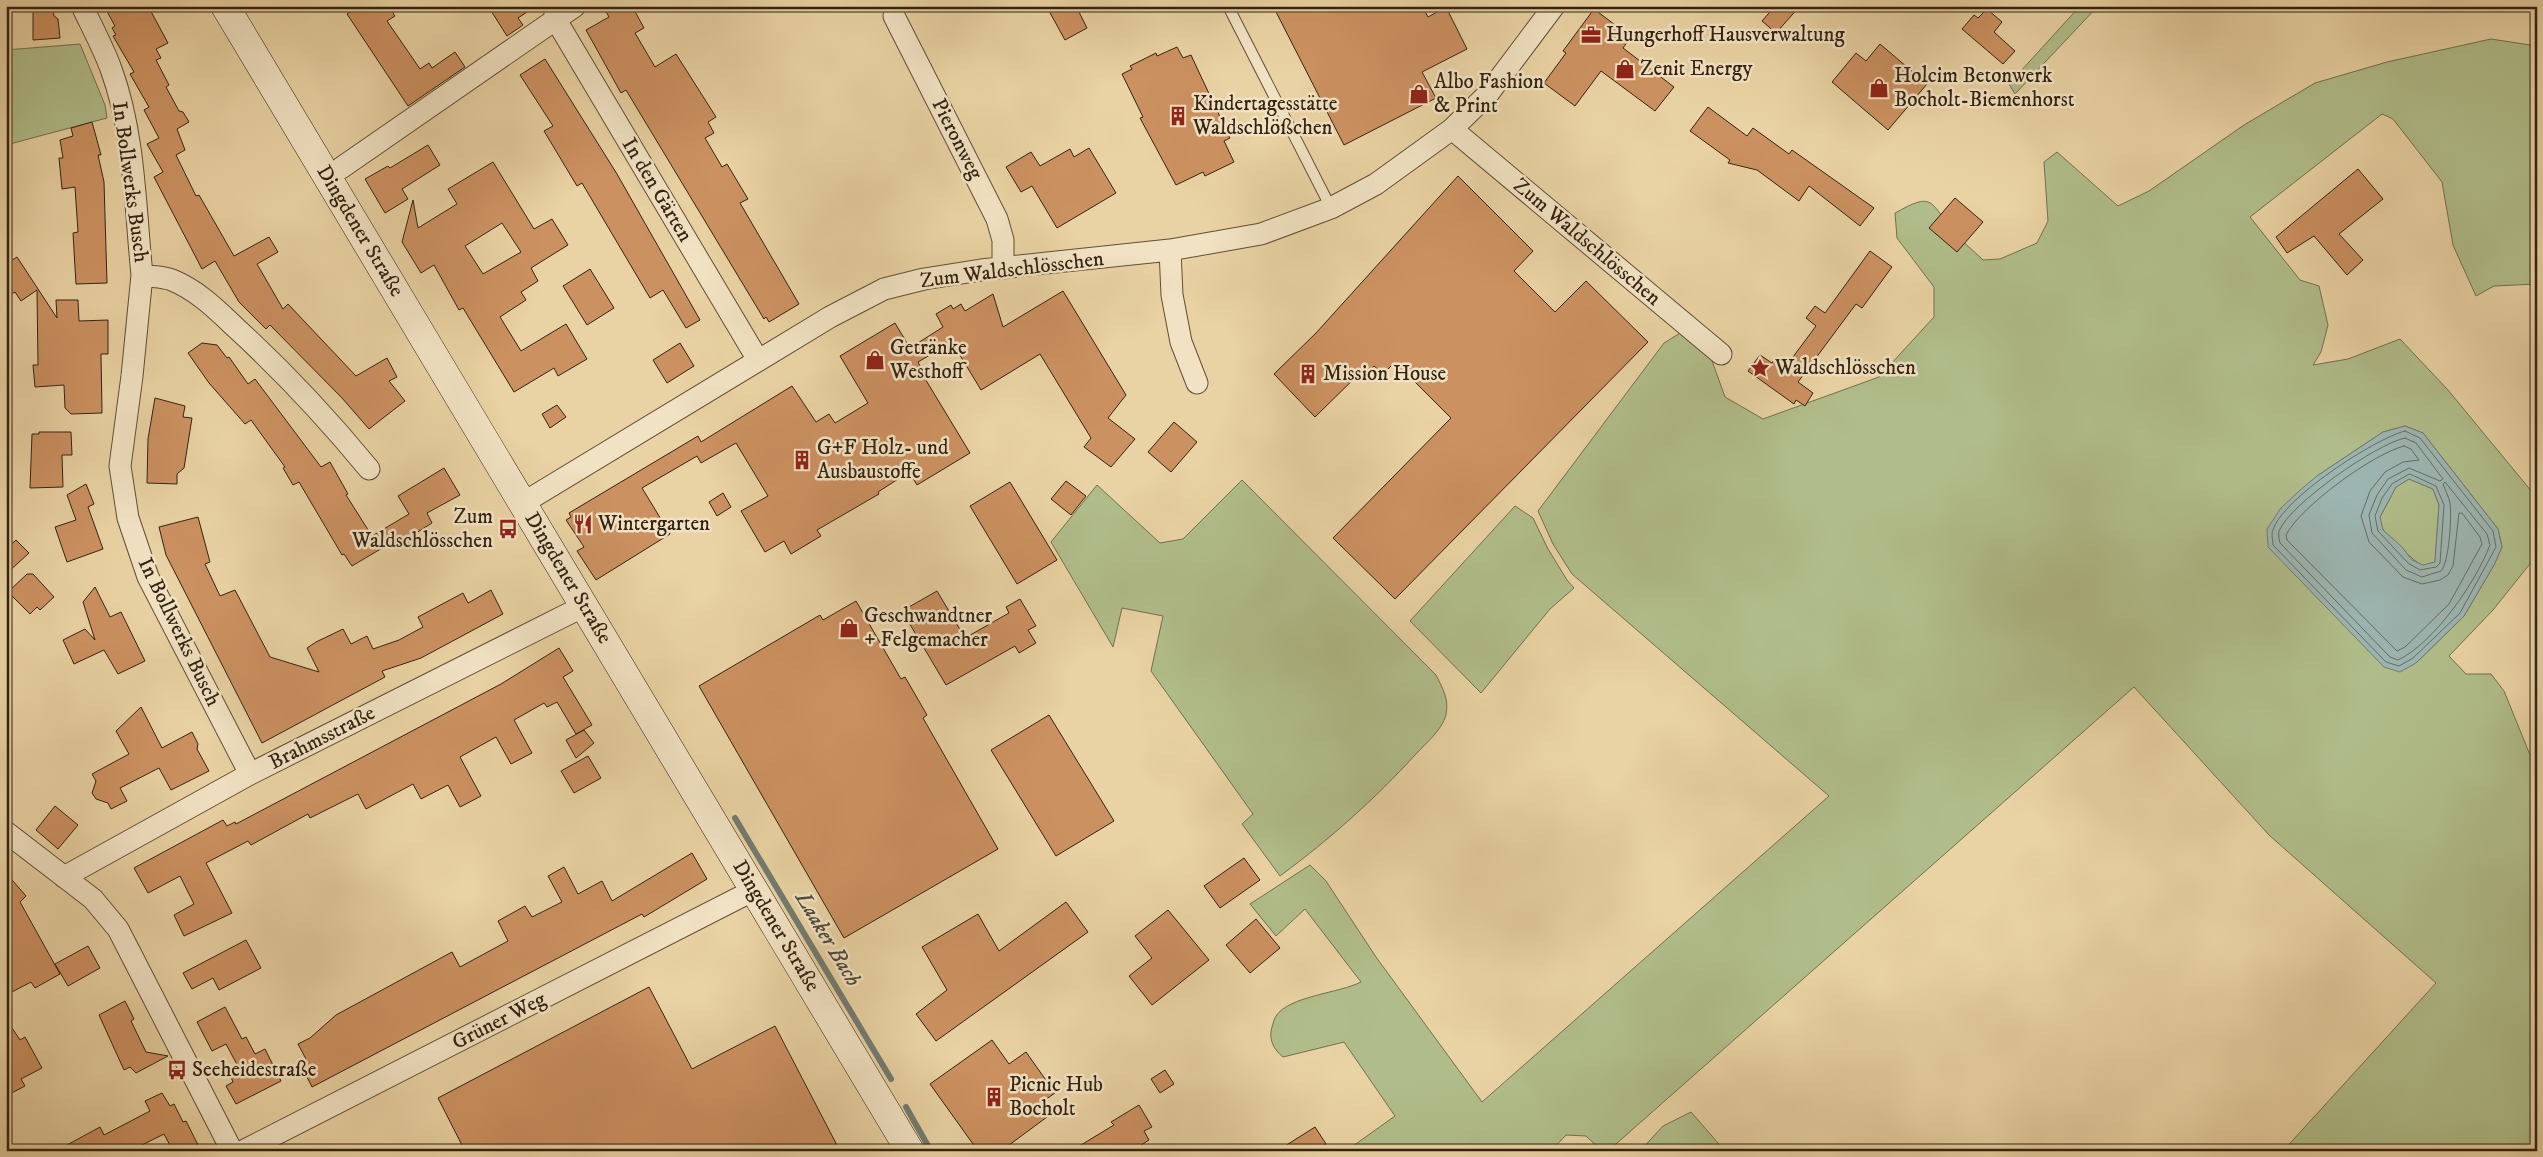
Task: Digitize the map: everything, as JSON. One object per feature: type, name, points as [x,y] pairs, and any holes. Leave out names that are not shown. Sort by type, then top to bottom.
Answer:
[{"type":"main road","name":"Dingdener Straße","points":[[225,6],[910,1151]]},
{"type":"street","name":"In Bollwerks Busch","points":[[82,6],[111,69],[123,112],[130,152],[142,275],[132,376],[120,466],[128,518],[148,578],[250,774]]},
{"type":"street","points":[[341,168],[555,13],[575,6]]},
{"type":"street","name":"Zum Waldschlösschen","points":[[523,503],[830,317],[884,290],[924,278],[1170,250],[1261,234],[1331,208],[1376,184],[1452,129],[1488,94],[1554,6]]},
{"type":"street","name":"In den Gärten","points":[[555,13],[758,360]]},
{"type":"street","name":"Pieronweg","points":[[894,16],[997,219],[1003,240],[1003,268]]},
{"type":"street","name":"Zum Waldschlösschen","points":[[1452,129],[1722,354]]},
{"type":"street","points":[[1170,250],[1172,296],[1181,342],[1197,383]]},
{"type":"street","name":"In Bollwerks Busch","points":[[142,275],[171,279],[194,292],[214,308],[278,366],[316,405],[370,469]]},
{"type":"street","name":"Brahmsstraße","points":[[64,877],[250,774],[584,606]]},
{"type":"street","points":[[6,832],[93,899],[118,929],[232,1151]]},
{"type":"street","name":"Grüner Weg","points":[[243,1151],[754,890]]},
{"type":"lane","points":[[1228,6],[1331,208]]},
{"type":"green space","points":[[2080,6],[2098,6],[2015,94],[2009,84]]},
{"type":"green space","points":[[2491,39],[2537,46],[2537,284],[2494,286],[2476,296],[2453,245],[2442,182],[2393,119],[2382,114],[2250,217],[2300,280],[2319,286],[2328,325],[2321,352],[2313,365],[2348,359],[2400,339],[2448,390],[2537,498],[2537,555],[2493,610],[2449,656],[2466,674],[2491,674],[2504,691],[2530,755],[2537,757],[2537,1151],[2283,1151],[2436,983],[2269,835],[2134,687],[1608,1151],[1602,1151],[1586,1136],[1566,1135],[1551,1151],[1346,1151],[1395,1116],[1344,1042],[1283,1057],[1273,1044],[1271,1031],[1276,1016],[1292,1004],[1361,982],[1305,909],[1276,936],[1250,904],[1310,865],[1326,881],[1376,957],[1482,1102],[1829,796],[1572,574],[1553,544],[1538,511],[1664,343],[1698,322],[1725,397],[1763,419],[1879,377],[1934,317],[1934,287],[1897,238],[1895,213],[1907,206],[1924,201],[1929,202],[1956,234],[1983,260],[2000,259],[2037,243],[2048,221],[2044,162],[2057,152],[2118,206],[2149,191],[2244,125],[2315,83],[2387,62]],"holes":[[[2405,426],[2423,433],[2498,529],[2502,547],[2494,565],[2464,616],[2416,663],[2317,476],[2383,432]]]},
{"type":"green space","points":[[80,44],[105,105],[107,118],[6,145],[6,50]]},
{"type":"green space","points":[[2409,479],[2433,489],[2439,505],[2435,562],[2423,566],[2408,555],[2384,531],[2380,517],[2396,487]]},
{"type":"green space","points":[[1242,480],[1436,675],[1447,704],[1446,715],[1441,726],[1400,771],[1351,818],[1280,876],[1242,824],[1253,814],[1151,671],[1163,616],[1122,608],[1113,647],[1051,542],[1097,485],[1160,543],[1183,539]]},
{"type":"green space","points":[[1515,506],[1533,518],[1548,549],[1574,588],[1550,609],[1481,693],[1410,621]]},
{"type":"green space","points":[[1691,1112],[1725,1151],[1640,1151],[1663,1126]]},
{"type":"water","points":[[2405,426],[2423,433],[2498,529],[2502,547],[2494,565],[2464,616],[2416,663],[2400,672],[2384,667],[2268,547],[2267,529],[2281,508],[2317,476],[2383,432]],"holes":[[[2409,479],[2433,489],[2439,505],[2435,562],[2423,565],[2412,560],[2402,547],[2383,530],[2380,517],[2396,487]]]},
{"type":"building","points":[[104,6],[148,6],[168,43],[156,49],[161,58],[156,60],[169,85],[166,87],[179,111],[183,112],[189,122],[177,129],[185,150],[176,155],[196,196],[199,195],[234,256],[269,237],[278,252],[257,264],[283,309],[288,304],[356,376],[387,358],[397,377],[389,381],[405,401],[369,429],[342,398],[270,325],[266,329],[239,302],[215,261],[202,269],[154,177],[163,172],[147,144],[159,138],[144,110],[149,107],[130,74],[134,72],[113,36],[116,35],[112,28],[115,26]]},
{"type":"building","points":[[359,6],[388,6],[395,16],[387,21],[420,69],[429,63],[432,68],[455,52],[465,67],[408,106],[347,14]]},
{"type":"building","points":[[488,6],[536,6],[518,18],[523,25],[507,36]]},
{"type":"building","points":[[603,6],[632,6],[644,28],[635,33],[655,67],[676,54],[716,117],[708,122],[714,133],[705,138],[722,167],[727,164],[748,199],[740,203],[799,304],[769,322],[766,317],[764,319],[626,90],[621,93],[586,30],[609,17]]},
{"type":"building","points":[[1058,6],[1076,6],[1087,28],[1065,40],[1049,11]]},
{"type":"building","points":[[1273,6],[1422,6],[1428,17],[1446,7],[1467,49],[1422,72],[1436,98],[1344,145]]},
{"type":"building","points":[[1775,6],[1800,6],[1776,33],[1762,21]]},
{"type":"building","points":[[53,7],[54,16],[58,19],[60,38],[33,40],[33,10]]},
{"type":"building","points":[[1594,9],[1631,37],[1623,48],[1674,87],[1655,111],[1601,71],[1575,106],[1544,83],[1566,53],[1563,51]]},
{"type":"building","points":[[1987,9],[2002,22],[1994,32],[2015,51],[2003,64],[1962,29],[1974,15],[1978,18]]},
{"type":"building","points":[[1880,44],[1927,84],[1888,130],[1832,82],[1856,53],[1866,61]]},
{"type":"building","name":"Kindertagesstätte Waldschlößchen","points":[[1177,47],[1183,58],[1191,55],[1230,138],[1224,141],[1234,162],[1205,176],[1203,172],[1176,185],[1140,118],[1143,117],[1122,74],[1132,69],[1130,66],[1156,53],[1157,56]]},
{"type":"building","points":[[545,59],[617,174],[700,320],[686,328],[663,290],[650,298],[582,183],[577,186],[544,131],[553,126],[520,75]]},
{"type":"building","points":[[1708,107],[1747,136],[1753,128],[1789,154],[1792,150],[1874,208],[1860,226],[1809,186],[1799,201],[1757,170],[1728,163],[1730,160],[1690,131]]},
{"type":"building","points":[[92,122],[101,155],[98,155],[104,182],[107,283],[76,284],[73,233],[78,232],[75,187],[62,189],[59,158],[63,158],[60,140],[73,136],[71,128]]},
{"type":"building","points":[[428,145],[440,165],[402,189],[408,199],[385,213],[365,179],[388,166],[390,168]]},
{"type":"building","points":[[1089,148],[1116,193],[1057,228],[1032,186],[1021,192],[1006,167],[1031,152],[1040,166],[1070,149],[1074,157]]},
{"type":"building","points":[[493,162],[534,229],[552,219],[568,245],[531,268],[538,281],[521,292],[526,300],[500,317],[521,351],[566,324],[587,359],[558,376],[554,368],[514,392],[463,308],[459,310],[434,265],[421,273],[402,242],[413,200],[418,228],[457,204],[448,189]],"holes":[[[502,223],[521,252],[483,274],[465,246]]]},
{"type":"building","points":[[2358,169],[2383,199],[2339,234],[2363,260],[2347,275],[2314,236],[2287,253],[2276,237]]},
{"type":"building","points":[[1458,176],[1533,251],[1514,271],[1555,312],[1586,281],[1648,342],[1395,599],[1333,538],[1451,418],[1404,371],[1401,374],[1392,365],[1383,374],[1374,366],[1369,372],[1364,369],[1315,417],[1274,374],[1316,333]]},
{"type":"building","points":[[1955,198],[1983,222],[1957,252],[1929,228]]},
{"type":"building","points":[[1870,251],[1892,267],[1862,308],[1856,304],[1798,382],[1813,393],[1805,406],[1796,400],[1794,404],[1748,371],[1760,355],[1772,363],[1776,357],[1787,365],[1816,326],[1806,318],[1815,306],[1825,313]]},
{"type":"building","points":[[17,257],[57,318],[56,300],[78,300],[79,321],[108,320],[108,354],[101,354],[102,413],[71,414],[65,408],[64,385],[35,387],[33,365],[38,365],[37,290],[21,301],[15,292],[6,298],[6,264]]},
{"type":"building","points":[[590,269],[614,308],[587,325],[563,286]]},
{"type":"building","points":[[1063,291],[1126,395],[1108,418],[1135,439],[1111,467],[1084,447],[1091,438],[1040,354],[981,390],[952,342],[918,362],[920,366],[918,367],[970,453],[917,485],[909,472],[878,492],[879,494],[817,530],[821,536],[791,554],[784,541],[765,552],[741,511],[768,496],[736,443],[701,463],[697,456],[642,488],[670,534],[596,580],[577,551],[584,547],[566,520],[571,517],[569,513],[698,436],[701,442],[792,386],[816,422],[829,414],[835,423],[868,403],[840,356],[895,323],[910,348],[943,327],[936,314],[951,305],[953,309],[961,304],[965,311],[993,294],[1003,327]]},
{"type":"building","points":[[202,343],[217,345],[227,358],[229,357],[248,384],[255,379],[321,467],[330,462],[348,494],[346,495],[372,536],[409,514],[398,496],[444,468],[460,495],[427,513],[432,523],[416,533],[418,536],[398,549],[394,541],[352,566],[344,554],[342,555],[299,482],[293,485],[283,468],[285,467],[251,420],[245,424],[209,383],[188,353]]},
{"type":"building","points":[[680,343],[694,366],[667,383],[653,360]]},
{"type":"building","points":[[155,398],[185,406],[183,417],[192,418],[184,468],[177,474],[177,484],[147,483],[148,439]]},
{"type":"building","points":[[557,405],[566,417],[550,428],[542,414]]},
{"type":"building","points":[[1174,422],[1197,442],[1171,472],[1148,452]]},
{"type":"building","points":[[39,432],[71,432],[72,455],[62,455],[63,487],[30,488],[32,434],[39,434]]},
{"type":"building","points":[[1066,481],[1086,496],[1071,515],[1051,499]]},
{"type":"building","points":[[1010,482],[1057,560],[1017,584],[970,506]]},
{"type":"building","points":[[86,484],[94,504],[88,507],[103,549],[67,562],[55,527],[76,520],[67,495]]},
{"type":"building","points":[[723,493],[731,507],[717,516],[709,502]]},
{"type":"building","points":[[198,517],[210,562],[205,564],[220,596],[235,590],[270,657],[319,672],[307,648],[316,642],[343,629],[351,644],[367,636],[373,649],[399,640],[423,627],[418,617],[463,593],[468,603],[491,590],[503,614],[421,658],[382,671],[385,677],[262,743],[166,555],[159,527]]},
{"type":"building","points":[[16,540],[29,553],[6,574],[6,549]]},
{"type":"building","points":[[27,574],[33,574],[54,597],[40,610],[37,607],[30,614],[8,592]]},
{"type":"building","points":[[95,587],[110,617],[121,612],[145,661],[118,674],[104,650],[74,664],[63,640],[85,629],[95,640],[83,602]]},
{"type":"building","points":[[937,591],[965,638],[1009,613],[1006,607],[1020,599],[1036,626],[1028,630],[1036,643],[1019,653],[1015,646],[946,685],[902,611]]},
{"type":"building","points":[[856,601],[901,679],[905,677],[927,715],[923,718],[998,849],[844,938],[699,686],[820,615],[823,620]]},
{"type":"building","points":[[559,648],[573,671],[563,677],[592,725],[576,734],[557,702],[547,707],[544,703],[514,720],[532,753],[511,764],[496,737],[460,757],[481,796],[460,807],[448,785],[421,799],[413,784],[366,809],[358,794],[310,818],[308,814],[251,845],[248,841],[206,863],[232,913],[184,936],[174,915],[194,904],[180,876],[148,893],[134,868],[223,820],[227,826],[235,822],[236,824],[501,684]]},
{"type":"building","points":[[141,707],[162,748],[192,732],[198,744],[197,749],[209,771],[171,790],[159,768],[120,788],[127,801],[111,809],[108,803],[96,799],[92,793],[96,781],[92,774],[129,754],[116,731]]},
{"type":"building","points":[[1049,715],[1114,821],[1056,856],[991,750]]},
{"type":"building","points":[[584,730],[594,743],[576,758],[566,740]]},
{"type":"building","points":[[588,756],[601,778],[574,793],[561,771]]},
{"type":"building","points":[[55,806],[78,825],[58,849],[36,830]]},
{"type":"building","points":[[692,853],[707,879],[644,917],[642,914],[312,1087],[300,1063],[306,1059],[298,1044],[310,1038],[336,1015],[452,952],[460,967],[508,941],[498,921],[525,906],[532,917],[562,902],[548,876],[564,867],[578,894],[602,881],[612,901]]},
{"type":"building","points":[[1244,858],[1260,880],[1220,908],[1204,886]]},
{"type":"building","points":[[6,873],[26,896],[20,902],[60,974],[35,988],[31,982],[6,995]]},
{"type":"building","points":[[1066,902],[1088,932],[936,1041],[916,1014],[947,990],[922,947],[978,914],[999,951]]},
{"type":"building","points":[[1168,910],[1209,960],[1152,1005],[1129,976],[1152,958],[1135,936]]},
{"type":"building","points":[[1256,919],[1280,948],[1250,973],[1226,945]]},
{"type":"building","points":[[246,940],[261,968],[219,990],[213,978],[192,989],[183,973]]},
{"type":"building","points":[[88,946],[100,968],[68,986],[55,964]]},
{"type":"building","points":[[649,987],[692,1069],[775,1026],[840,1151],[465,1151],[438,1098]]},
{"type":"building","points":[[125,1001],[134,1019],[131,1021],[146,1052],[168,1056],[136,1073],[130,1067],[124,1070],[99,1015]]},
{"type":"building","points":[[225,1007],[242,1039],[246,1037],[255,1054],[265,1049],[281,1081],[236,1104],[226,1086],[233,1082],[231,1077],[241,1072],[226,1044],[212,1051],[197,1022]]},
{"type":"building","points":[[6,1019],[20,1040],[25,1037],[42,1068],[21,1079],[25,1086],[6,1096]]},
{"type":"building","name":"Picnic Hub Bocholt","points":[[992,1040],[1009,1064],[1026,1052],[1055,1093],[1042,1102],[1051,1114],[1001,1151],[978,1151],[930,1084]]},
{"type":"building","points":[[1165,1070],[1174,1084],[1160,1093],[1151,1079]]},
{"type":"building","points":[[162,1093],[170,1106],[174,1104],[183,1122],[186,1121],[198,1145],[187,1151],[173,1151],[164,1134],[130,1151],[56,1151],[100,1127],[104,1135],[150,1111],[145,1101]]},
{"type":"building","points":[[1139,1105],[1152,1127],[1144,1131],[1149,1140],[1132,1151],[1071,1151],[1114,1125],[1111,1122]]},
{"type":"building","points":[[1315,1127],[1326,1144],[1315,1151],[1277,1151]]},
{"type":"waterway","name":"Laaker Bach","points":[[735,818],[891,1079]]},
{"type":"waterway","name":"Laaker Bach","points":[[906,1107],[931,1151]]},
{"type":"place","name":"Hungerhoff Hausverwaltung","points":[[1591,35]]},
{"type":"place","name":"Zenit Energy","points":[[1625,69]]},
{"type":"place","name":"Holcim Betonwerk Bocholt-Biemenhorst","points":[[1879,88]]},
{"type":"place","name":"Albo Fashion & Print","points":[[1419,94]]},
{"type":"place","name":"Kindertagesstätte Waldschlößchen","points":[[1178,116]]},
{"type":"place","name":"Getränke Westhoff","points":[[875,360]]},
{"type":"place","name":"Waldschlösschen","points":[[1760,368]]},
{"type":"place","name":"Mission House","points":[[1308,374]]},
{"type":"place","name":"G+F Holz- und Ausbaustoffe","points":[[802,460]]},
{"type":"place","name":"Wintergarten","points":[[583,524]]},
{"type":"place","name":"Zum Waldschlösschen","points":[[508,529]]},
{"type":"place","name":"Geschwandtner + Felgemacher","points":[[849,628]]},
{"type":"place","name":"Seeheidestraße","points":[[177,1070]]},
{"type":"place","name":"Picnic Hub Bocholt","points":[[994,1097]]}]
